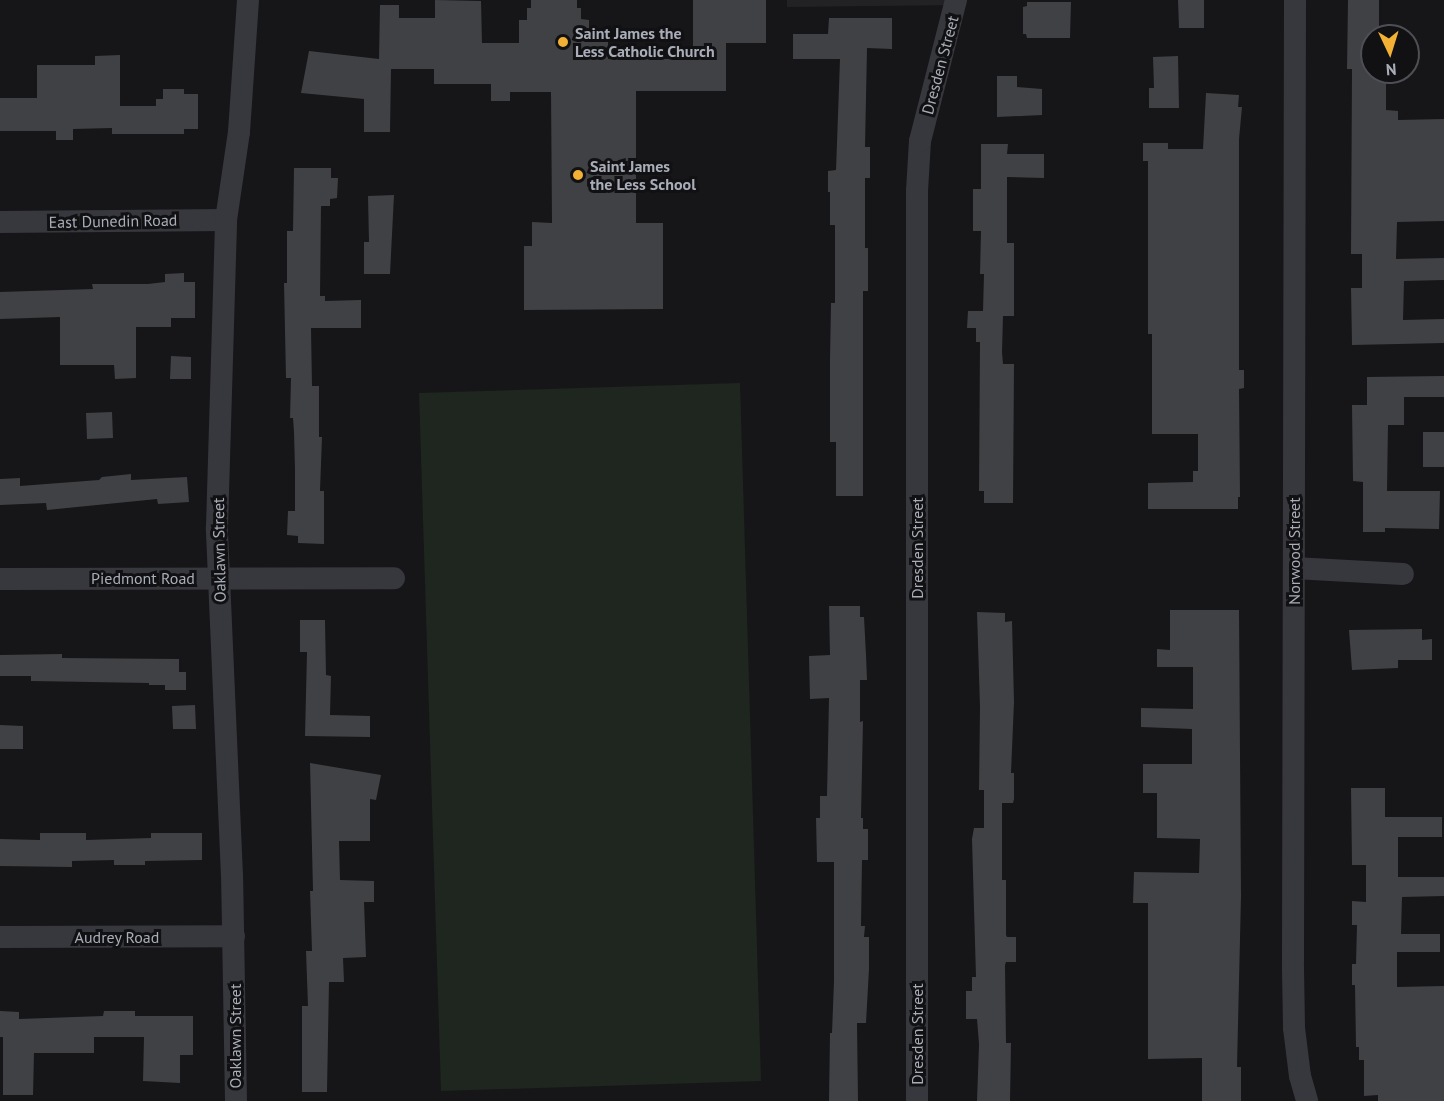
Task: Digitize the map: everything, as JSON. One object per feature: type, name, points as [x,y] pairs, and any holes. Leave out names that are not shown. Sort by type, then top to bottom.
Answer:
[{"type":"street","name":"Oaklawn Street","points":[[236,1101],[234,936],[218,578],[226,220],[239,132],[248,0]]},
{"type":"street","name":"Dresden Street","points":[[917,1101],[917,191],[920,141],[956,0]]},
{"type":"street","name":"Norwood Street","points":[[1295,0],[1294,1028],[1300,1076],[1307,1101]]},
{"type":"street","name":"East Dunedin Road","points":[[0,222],[226,220]]},
{"type":"street","points":[[1294,568],[1403,574]]},
{"type":"street","name":"Piedmont Road","points":[[0,579],[394,578]]},
{"type":"street","name":"Audrey Road","points":[[0,937],[234,936]]},
{"type":"shaded area","points":[[787,0],[961,0],[960,5],[787,7]]},
{"type":"shaded area","points":[[740,383],[761,1081],[441,1091],[419,393]]},
{"type":"building","points":[[435,0],[481,1],[482,43],[519,43],[519,20],[527,20],[527,8],[531,8],[531,0],[577,0],[577,8],[581,8],[581,19],[589,20],[589,40],[608,40],[608,59],[693,59],[693,0],[766,0],[766,43],[726,43],[726,91],[636,91],[636,223],[663,223],[663,309],[524,310],[524,246],[532,246],[532,222],[552,223],[551,92],[510,92],[510,101],[491,101],[491,84],[434,84],[434,69],[391,69],[390,132],[364,132],[364,99],[301,93],[309,51],[379,59],[380,5],[399,5],[399,18],[435,18]]},
{"type":"building","points":[[1178,0],[1204,0],[1204,28],[1179,28]]},
{"type":"building","points":[[1348,0],[1379,0],[1379,24],[1360,24],[1360,84],[1386,84],[1386,110],[1398,111],[1398,120],[1444,119],[1444,221],[1397,222],[1396,259],[1444,258],[1444,280],[1404,281],[1403,320],[1444,319],[1444,343],[1352,345],[1351,288],[1362,288],[1362,254],[1351,254],[1352,69],[1347,69]]},
{"type":"building","points":[[1027,2],[1071,2],[1070,38],[1027,38],[1026,34],[1023,34],[1023,7],[1027,6]]},
{"type":"building","points":[[829,18],[892,18],[892,49],[867,48],[865,147],[870,147],[870,178],[865,178],[865,248],[868,248],[868,291],[863,291],[863,496],[836,496],[836,442],[830,442],[831,303],[835,303],[835,225],[830,225],[828,171],[836,170],[840,59],[793,59],[793,34],[828,34]]},
{"type":"building","points":[[120,55],[120,106],[156,106],[156,99],[163,99],[163,89],[184,89],[184,94],[198,94],[198,129],[184,129],[184,134],[112,134],[112,128],[73,129],[73,140],[56,140],[56,131],[0,131],[0,98],[37,98],[37,65],[95,65],[95,56]]},
{"type":"building","points":[[1178,56],[1179,108],[1149,108],[1149,88],[1154,88],[1153,57]]},
{"type":"building","points":[[997,76],[1017,76],[1017,87],[1042,89],[1042,115],[997,117]]},
{"type":"building","points":[[1206,93],[1239,95],[1238,107],[1242,107],[1239,139],[1239,370],[1244,370],[1244,388],[1239,389],[1240,497],[1238,497],[1238,509],[1148,509],[1148,483],[1193,482],[1193,471],[1198,471],[1198,434],[1152,434],[1152,334],[1148,334],[1148,161],[1143,161],[1143,143],[1168,143],[1168,149],[1203,149]]},
{"type":"building","points":[[981,144],[1008,144],[1007,154],[1044,154],[1044,178],[1007,177],[1007,243],[1014,243],[1014,316],[1003,316],[1002,352],[1003,364],[1014,364],[1013,503],[984,503],[984,491],[979,491],[980,342],[976,342],[976,328],[967,328],[968,311],[983,311],[984,274],[980,274],[981,231],[973,231],[973,189],[981,189]]},
{"type":"building","points":[[294,168],[331,168],[331,178],[338,178],[337,198],[330,199],[330,206],[321,206],[320,296],[325,296],[325,301],[361,300],[361,328],[311,328],[312,386],[319,386],[319,437],[322,437],[320,491],[324,491],[324,544],[298,543],[298,536],[287,535],[288,511],[295,511],[295,470],[293,418],[290,418],[291,378],[286,378],[284,283],[287,283],[287,231],[293,231]]},
{"type":"building","points":[[394,195],[390,274],[364,274],[364,242],[369,242],[368,196]]},
{"type":"building","points":[[184,273],[184,282],[195,282],[195,318],[171,318],[171,327],[136,327],[136,378],[115,379],[114,365],[60,365],[60,317],[0,319],[0,292],[93,289],[92,284],[148,284],[165,282],[165,274]]},
{"type":"building","points":[[171,356],[191,357],[191,379],[170,379]]},
{"type":"building","points":[[1444,376],[1444,397],[1404,397],[1404,425],[1388,425],[1387,491],[1440,491],[1439,529],[1385,528],[1385,532],[1363,532],[1363,482],[1353,481],[1352,405],[1367,405],[1367,377]]},
{"type":"building","points":[[112,412],[113,438],[87,439],[86,413]]},
{"type":"building","points":[[1423,432],[1444,432],[1444,467],[1423,467]]},
{"type":"building","points":[[131,474],[131,480],[187,477],[189,502],[158,504],[157,499],[47,510],[46,503],[0,505],[0,479],[20,478],[20,486],[99,480],[102,477]]},
{"type":"building","points":[[829,606],[860,606],[860,617],[864,617],[867,680],[860,680],[860,722],[863,721],[861,818],[863,818],[863,829],[868,829],[868,860],[862,860],[861,926],[865,926],[864,937],[869,937],[869,969],[866,1023],[857,1023],[858,1101],[829,1101],[830,1033],[832,1033],[834,981],[834,862],[817,862],[816,818],[820,818],[820,796],[827,796],[829,698],[810,699],[809,656],[830,655]]},
{"type":"building","points":[[1170,610],[1239,610],[1241,896],[1237,1067],[1241,1067],[1241,1101],[1202,1101],[1202,1058],[1148,1059],[1148,903],[1133,903],[1134,872],[1199,873],[1200,839],[1157,838],[1157,793],[1143,793],[1143,764],[1192,764],[1192,729],[1141,727],[1141,708],[1193,709],[1193,667],[1157,667],[1157,649],[1170,650]]},
{"type":"building","points":[[977,612],[1005,613],[1005,622],[1012,621],[1014,702],[1011,773],[1014,773],[1014,799],[1013,803],[1002,803],[1002,880],[1006,880],[1006,935],[1016,937],[1016,962],[1006,962],[1005,965],[1006,1043],[1011,1043],[1010,1101],[977,1101],[979,1044],[977,1019],[966,1019],[966,991],[972,991],[972,977],[976,977],[972,839],[974,828],[984,828],[984,790],[979,790],[980,707]]},
{"type":"building","points":[[300,620],[325,620],[326,675],[331,676],[330,715],[370,716],[370,737],[305,736],[307,652],[300,652]]},
{"type":"building","points":[[1422,629],[1422,640],[1432,639],[1432,660],[1398,660],[1398,668],[1352,670],[1349,630]]},
{"type":"building","points":[[62,654],[62,658],[179,659],[179,672],[186,672],[186,690],[165,690],[165,685],[149,685],[149,683],[31,681],[31,676],[0,676],[0,655]]},
{"type":"building","points":[[195,705],[196,729],[173,729],[172,706]]},
{"type":"building","points":[[0,725],[23,726],[23,749],[0,749]]},
{"type":"building","points":[[310,763],[381,775],[376,800],[370,799],[370,841],[339,841],[340,880],[374,881],[374,902],[364,902],[366,957],[343,958],[344,982],[329,982],[327,1092],[302,1092],[302,1006],[308,1006],[306,951],[312,951]]},
{"type":"building","points":[[1351,788],[1385,788],[1385,817],[1442,817],[1442,837],[1398,837],[1398,877],[1444,877],[1444,896],[1402,897],[1401,934],[1440,934],[1440,952],[1397,952],[1397,987],[1444,986],[1444,1101],[1378,1101],[1378,1095],[1364,1096],[1364,1060],[1359,1060],[1359,1047],[1356,1047],[1355,985],[1352,985],[1352,964],[1356,964],[1357,925],[1352,925],[1352,901],[1366,902],[1366,865],[1352,865]]},
{"type":"building","points":[[40,833],[86,833],[86,840],[151,838],[151,833],[202,833],[202,860],[145,861],[145,865],[114,865],[114,860],[72,861],[72,867],[0,866],[0,839],[40,840]]},
{"type":"building","points":[[0,1011],[19,1012],[19,1019],[103,1016],[104,1011],[135,1011],[135,1016],[193,1016],[193,1055],[180,1055],[180,1083],[143,1081],[144,1037],[94,1037],[94,1053],[34,1053],[33,1095],[3,1095],[3,1037],[0,1037]]},
{"type":"place","name":"Saint James the Less Catholic Church","points":[[563,42]]},
{"type":"place","name":"Saint James the Less School","points":[[578,175]]}]
